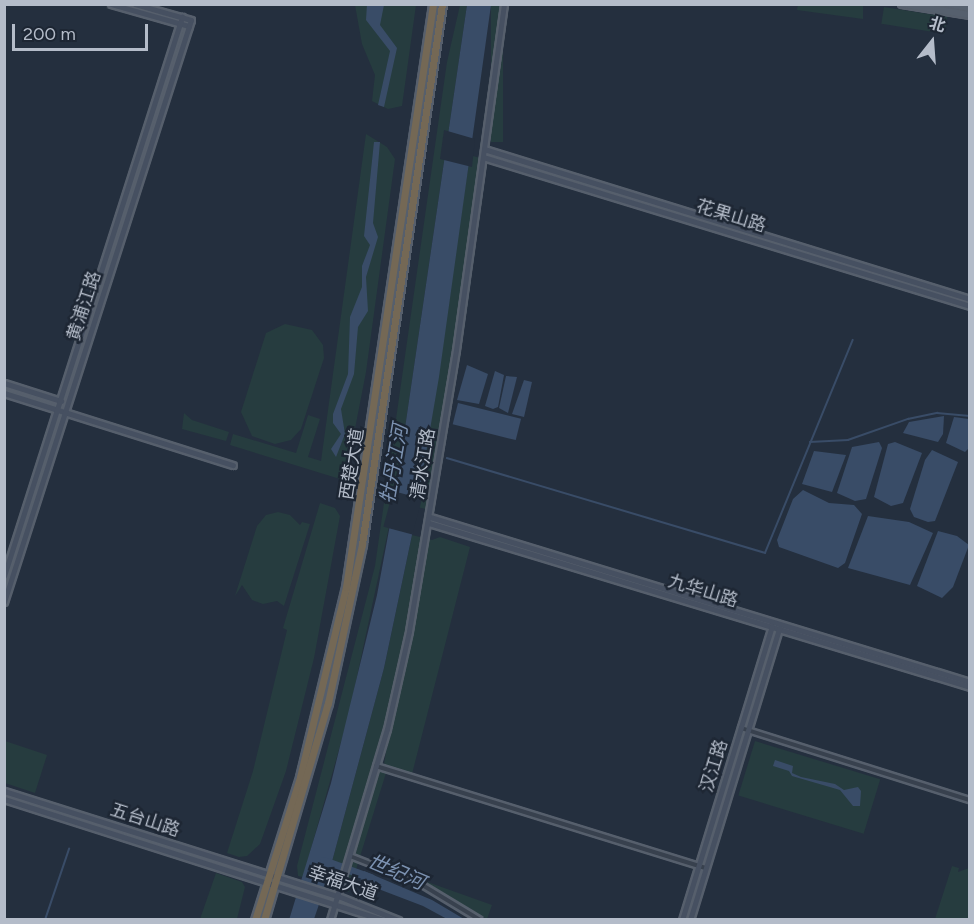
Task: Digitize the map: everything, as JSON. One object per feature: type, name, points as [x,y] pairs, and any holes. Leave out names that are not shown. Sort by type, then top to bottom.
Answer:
[{"type":"highway","name":"西楚大道","points":[[255,920],[318,708],[354,543],[433,4]]},
{"type":"highway","name":"西楚大道","points":[[264,920],[328,703],[362,544],[442,4]]},
{"type":"main road","points":[[902,4],[969,15]]},
{"type":"main road","points":[[949,4],[969,8]]},
{"type":"street","points":[[111,4],[181,20]]},
{"type":"street","points":[[135,4],[181,20]]},
{"type":"street","name":"清水江路","points":[[330,920],[376,766],[409,631],[429,520],[504,4]]},
{"type":"street","name":"黄浦江路","points":[[4,576],[181,20],[190,23],[4,602]]},
{"type":"street","name":"花果山路","points":[[484,149],[969,299]]},
{"type":"street","name":"花果山路","points":[[483,157],[969,306]]},
{"type":"street","points":[[4,383],[69,403]]},
{"type":"street","points":[[4,393],[232,465]]},
{"type":"street","name":"九华山路","points":[[429,520],[772,624],[969,687]]},
{"type":"street","name":"汉江路","points":[[682,920],[772,624]]},
{"type":"street","name":"九华山路","points":[[779,627],[969,682]]},
{"type":"street","name":"汉江路","points":[[690,920],[779,627]]},
{"type":"street","points":[[741,728],[969,800]]},
{"type":"street","points":[[376,766],[706,868]]},
{"type":"street","name":"五台山路","points":[[4,791],[268,878]]},
{"type":"street","name":"五台山路","points":[[4,799],[276,880]]},
{"type":"street","points":[[350,858],[412,880],[480,920]]},
{"type":"street","name":"幸福大道","points":[[276,880],[288,880],[338,896],[398,920]]},
{"type":"street","name":"幸福大道","points":[[276,880],[286,887],[383,920]]},
{"type":"green space","points":[[798,4],[863,5],[863,19],[797,10]]},
{"type":"green space","points":[[355,5],[416,5],[402,106],[388,109],[372,101],[375,75],[362,44]]},
{"type":"green space","points":[[460,5],[467,5],[394,503],[349,714],[303,877],[298,876],[297,866],[375,566],[447,62]]},
{"type":"green space","points":[[491,5],[503,5],[503,142],[491,142]]},
{"type":"green space","points":[[884,7],[947,17],[945,34],[881,24]]},
{"type":"green space","points":[[366,134],[387,147],[395,159],[366,372],[347,470],[340,479],[230,445],[233,434],[296,453],[308,415],[320,419],[308,457],[321,461]]},
{"type":"green space","points":[[470,155],[480,158],[430,510],[417,507]]},
{"type":"green space","points":[[285,324],[312,330],[323,345],[324,358],[301,429],[291,440],[275,444],[252,436],[241,412],[266,333]]},
{"type":"green space","points":[[184,413],[192,420],[229,432],[226,441],[182,429]]},
{"type":"green space","points":[[320,503],[335,508],[340,516],[314,658],[286,771],[260,844],[247,856],[239,857],[227,853],[253,771],[287,630],[283,628]]},
{"type":"green space","points":[[278,512],[290,515],[300,525],[302,522],[310,524],[284,606],[277,601],[263,604],[252,600],[242,585],[235,596],[257,526],[266,515]]},
{"type":"green space","points":[[412,535],[432,540],[440,537],[470,547],[412,774],[384,765],[389,731],[378,770],[386,773],[349,892],[326,884],[384,668]]},
{"type":"green space","points":[[5,741],[47,755],[35,793],[5,783]]},
{"type":"green space","points":[[755,741],[880,779],[864,834],[738,796]]},
{"type":"green space","points":[[363,859],[492,905],[487,919],[422,884]]},
{"type":"green space","points":[[952,866],[959,868],[958,872],[969,868],[969,919],[935,919]]},
{"type":"green space","points":[[216,873],[242,882],[245,887],[237,919],[200,919]]},
{"type":"water","points":[[367,4],[384,5],[380,25],[397,48],[384,107],[378,105],[390,51],[366,20]]},
{"type":"water","points":[[467,5],[491,5],[439,377],[412,535],[384,668],[326,884],[314,919],[289,920],[331,783],[377,595],[394,503]]},
{"type":"water","points":[[374,142],[380,142],[373,223],[378,237],[366,277],[368,311],[358,327],[354,374],[341,409],[345,434],[336,457],[331,449],[341,434],[333,423],[333,414],[348,374],[350,317],[362,287],[362,266],[370,245],[364,236]]},
{"type":"water","points":[[467,365],[488,374],[479,404],[457,400]]},
{"type":"water","points":[[495,371],[504,375],[498,407],[493,409],[485,406]]},
{"type":"water","points":[[506,376],[517,377],[508,413],[499,408]]},
{"type":"water","points":[[524,380],[532,382],[524,417],[512,414]]},
{"type":"water","points":[[458,403],[521,419],[516,440],[453,424]]},
{"type":"water","points":[[944,416],[943,434],[938,442],[903,433],[909,422]]},
{"type":"water","points":[[954,417],[969,419],[969,448],[965,452],[946,443]]},
{"type":"water","points":[[879,442],[882,448],[866,499],[855,501],[837,493],[852,447]]},
{"type":"water","points":[[895,442],[922,453],[903,503],[891,506],[874,497],[888,444]]},
{"type":"water","points":[[932,450],[958,462],[935,521],[928,522],[914,517],[910,509],[925,460]]},
{"type":"water","points":[[814,451],[846,455],[832,492],[802,484]]},
{"type":"water","points":[[803,490],[829,503],[854,505],[862,514],[845,563],[838,568],[779,547],[777,540],[793,499]]},
{"type":"water","points":[[868,516],[909,522],[933,533],[910,585],[848,568]]},
{"type":"water","points":[[938,531],[957,536],[969,545],[953,587],[942,598],[917,586]]},
{"type":"water","points":[[775,760],[793,766],[792,773],[801,777],[835,784],[844,790],[858,787],[861,791],[860,806],[853,806],[840,790],[792,776],[789,771],[773,766]]},
{"type":"water","points":[[364,871],[432,900],[464,919],[447,919],[423,906],[368,885],[360,881]]},
{"type":"pier","points":[[444,130],[475,139],[472,167],[440,159]]},
{"type":"pier","points":[[393,491],[422,499],[412,535],[383,527]]},
{"type":"waterway","points":[[447,458],[765,553],[853,340]]},
{"type":"waterway","points":[[810,442],[848,440],[908,419],[937,413],[970,416]]},
{"type":"waterway","points":[[45,920],[69,849]]},
{"type":"waterway","name":"世纪河","points":[[324,861],[371,878]]},
{"type":"water label","name":"牡丹江河","points":[[394,464]]}]
